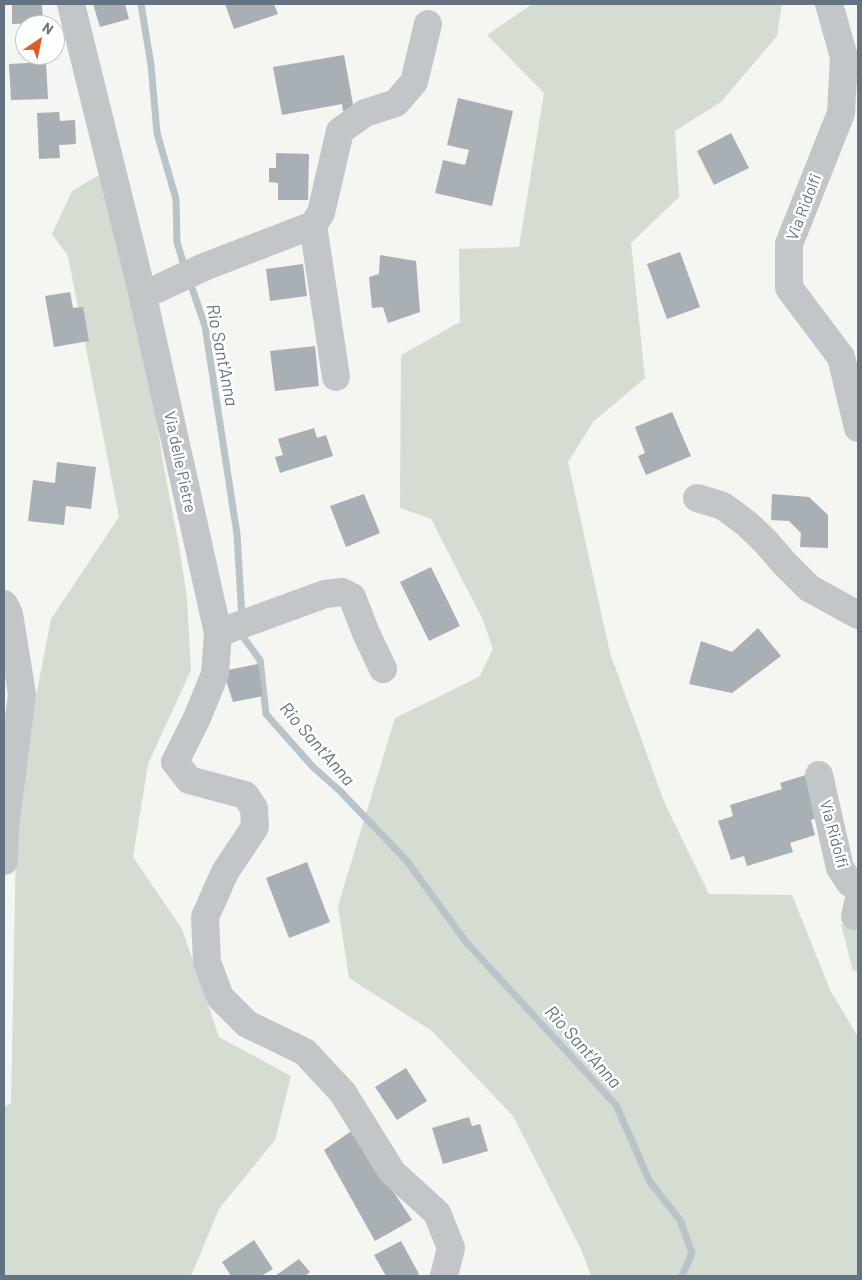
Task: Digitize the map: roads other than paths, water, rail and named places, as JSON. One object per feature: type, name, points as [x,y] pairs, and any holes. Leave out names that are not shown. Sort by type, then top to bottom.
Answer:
[{"type":"street","name":"Via delle Pietre","points":[[71,4],[149,290],[222,631],[216,674],[197,718],[174,762],[189,780],[245,795],[254,808],[255,827],[225,872],[205,917],[207,962],[220,997],[247,1024],[305,1052],[343,1094],[392,1172],[437,1213],[451,1248],[444,1276]]},
{"type":"street","name":"Via Ridolfi","points":[[829,4],[844,57],[841,114],[789,244],[789,288],[841,357],[858,428]]},
{"type":"street","points":[[149,290],[313,225],[321,213],[340,132],[365,113],[396,103],[414,82],[428,24]]},
{"type":"street","points":[[313,225],[336,377]]},
{"type":"street","points":[[698,498],[723,506],[746,523],[765,541],[809,588],[858,615]]},
{"type":"street","points":[[222,631],[325,594],[342,592],[352,597],[382,669]]},
{"type":"street","points":[[4,604],[9,614],[22,694],[5,828],[4,868]]},
{"type":"street","name":"Via Ridolfi","points":[[819,775],[840,868],[850,883],[858,884]]},
{"type":"waterway","name":"Rio Sant'Anna","points":[[141,4],[151,65],[157,133],[176,199],[177,242],[185,269]]},
{"type":"waterway","name":"Rio Sant'Anna","points":[[189,279],[205,326],[237,534],[242,618]]},
{"type":"waterway","name":"Rio Sant'Anna","points":[[243,631],[243,637],[260,660],[266,714],[313,767],[340,791],[407,861],[466,942],[616,1105],[650,1182],[680,1220],[692,1253],[682,1276]]}]
